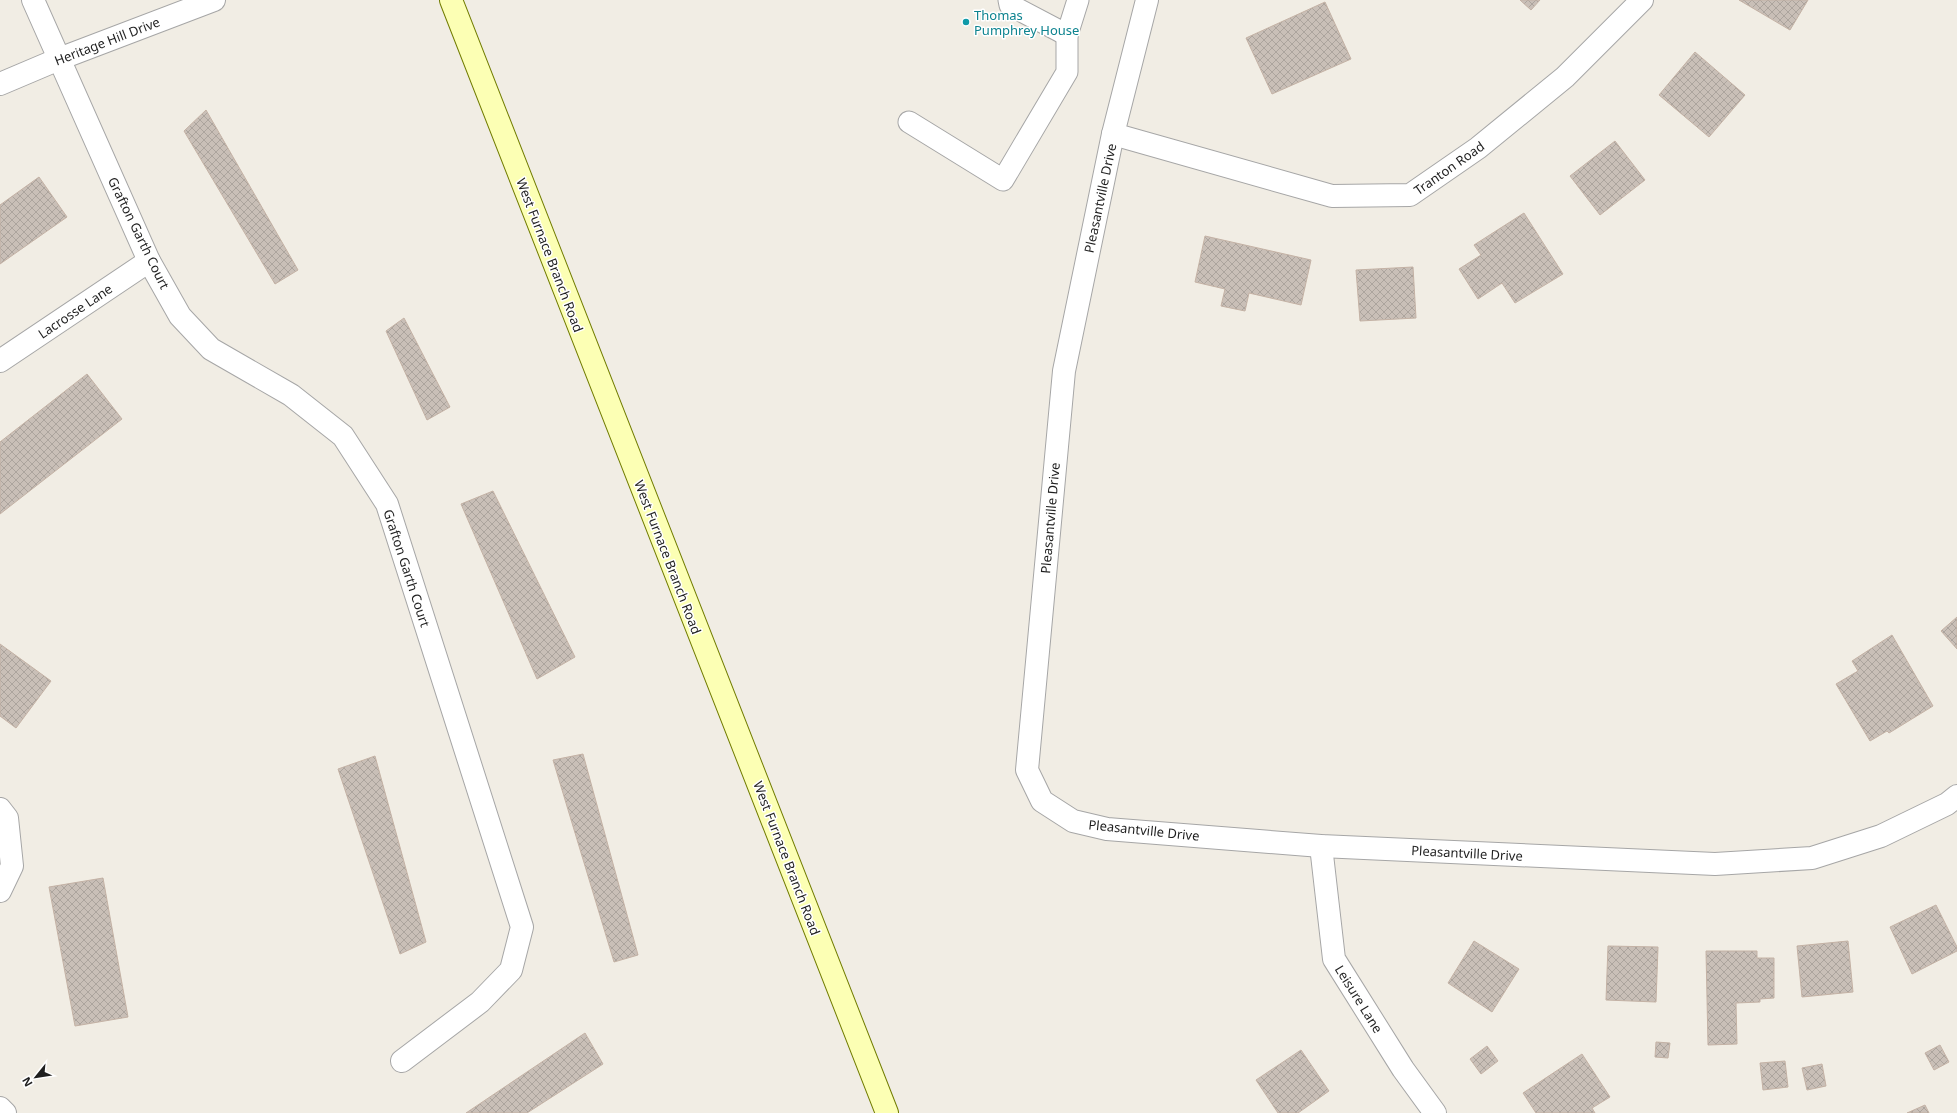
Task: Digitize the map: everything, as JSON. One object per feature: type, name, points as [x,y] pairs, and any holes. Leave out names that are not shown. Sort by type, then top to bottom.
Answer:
[{"type":"main road","name":"West Furnace Branch Road","points":[[451,0],[887,1113]]},
{"type":"street","name":"Grafton Garth Court","points":[[33,0],[149,262],[180,316],[211,349],[291,396],[343,436],[387,504],[522,927],[511,970],[480,1002],[402,1061]]},
{"type":"street","name":"Heritage Hill Drive","points":[[0,84],[59,59],[214,0]]},
{"type":"street","name":"Pleasantville Drive","points":[[1147,0],[1113,134],[1064,370],[1027,770],[1042,801],[1073,822],[1107,829],[1321,846],[1715,864],[1812,858],[1880,836],[1947,804],[1957,796]]},
{"type":"street","name":"Tranton Road","points":[[1113,134],[1332,196],[1410,195],[1478,148],[1566,78],[1642,0]]},
{"type":"street","name":"Lacrosse Lane","points":[[0,361],[149,262]]},
{"type":"street","points":[[0,809],[7,818],[12,866],[0,891]]},
{"type":"street","name":"Leisure Lane","points":[[1321,846],[1334,959],[1403,1069],[1435,1113]]},
{"type":"street","points":[[0,1108],[5,1113]]},
{"type":"lane","points":[[1009,0],[1010,5],[1068,35]]},
{"type":"lane","points":[[909,122],[1002,180],[1067,72],[1068,35],[1078,0]]},
{"type":"building","points":[[1520,0],[1540,0],[1531,10]]},
{"type":"building","points":[[1739,0],[1808,0],[1790,30]]},
{"type":"building","points":[[1325,2],[1351,59],[1272,94],[1246,38]]},
{"type":"building","points":[[1695,52],[1745,95],[1709,137],[1659,95]]},
{"type":"building","points":[[206,110],[298,270],[275,284],[184,131]]},
{"type":"building","points":[[1615,141],[1645,180],[1600,215],[1570,176]]},
{"type":"building","points":[[39,177],[67,217],[0,264],[0,205]]},
{"type":"building","points":[[1524,213],[1563,274],[1515,303],[1502,283],[1478,299],[1459,269],[1481,255],[1474,245]]},
{"type":"building","points":[[1205,236],[1311,260],[1301,305],[1249,293],[1245,311],[1221,306],[1225,289],[1195,282]]},
{"type":"building","points":[[1413,267],[1416,318],[1360,321],[1356,270]]},
{"type":"building","points":[[404,318],[450,407],[427,420],[386,331]]},
{"type":"building","points":[[87,374],[122,419],[0,514],[0,442]]},
{"type":"building","points":[[493,491],[575,657],[537,679],[461,504]]},
{"type":"building","points":[[1957,617],[1957,649],[1941,631]]},
{"type":"building","points":[[1892,635],[1933,706],[1889,733],[1887,731],[1870,741],[1836,684],[1858,671],[1852,661]]},
{"type":"building","points":[[0,644],[51,681],[16,728],[0,716]]},
{"type":"building","points":[[583,754],[638,955],[614,962],[553,760]]},
{"type":"building","points":[[375,756],[426,942],[400,954],[338,769]]},
{"type":"building","points":[[103,878],[128,1017],[75,1026],[49,887]]},
{"type":"building","points":[[1936,905],[1957,947],[1957,951],[1912,974],[1890,927]]},
{"type":"building","points":[[1474,941],[1519,969],[1492,1012],[1448,983]]},
{"type":"building","points":[[1848,941],[1853,992],[1802,997],[1797,946]]},
{"type":"building","points":[[1608,946],[1658,947],[1656,1002],[1606,1000]]},
{"type":"building","points":[[1706,951],[1757,951],[1757,958],[1774,958],[1774,998],[1760,999],[1760,1002],[1736,1003],[1737,1044],[1708,1045]]},
{"type":"building","points":[[585,1033],[603,1064],[527,1113],[466,1113]]},
{"type":"building","points":[[1656,1042],[1670,1043],[1668,1058],[1655,1057]]},
{"type":"building","points":[[1940,1045],[1949,1062],[1934,1070],[1925,1053]]},
{"type":"building","points":[[1487,1046],[1498,1061],[1481,1074],[1470,1059]]},
{"type":"building","points":[[1301,1050],[1329,1091],[1298,1113],[1278,1113],[1256,1080]]},
{"type":"building","points":[[1582,1054],[1610,1097],[1592,1108],[1595,1113],[1536,1113],[1523,1093]]},
{"type":"building","points":[[1785,1061],[1788,1087],[1763,1090],[1760,1063]]},
{"type":"building","points":[[1822,1064],[1826,1086],[1807,1090],[1802,1068]]},
{"type":"building","points":[[1925,1105],[1929,1113],[1907,1113]]},
{"type":"place","name":"Thomas Pumphrey House","points":[[966,22]]}]
